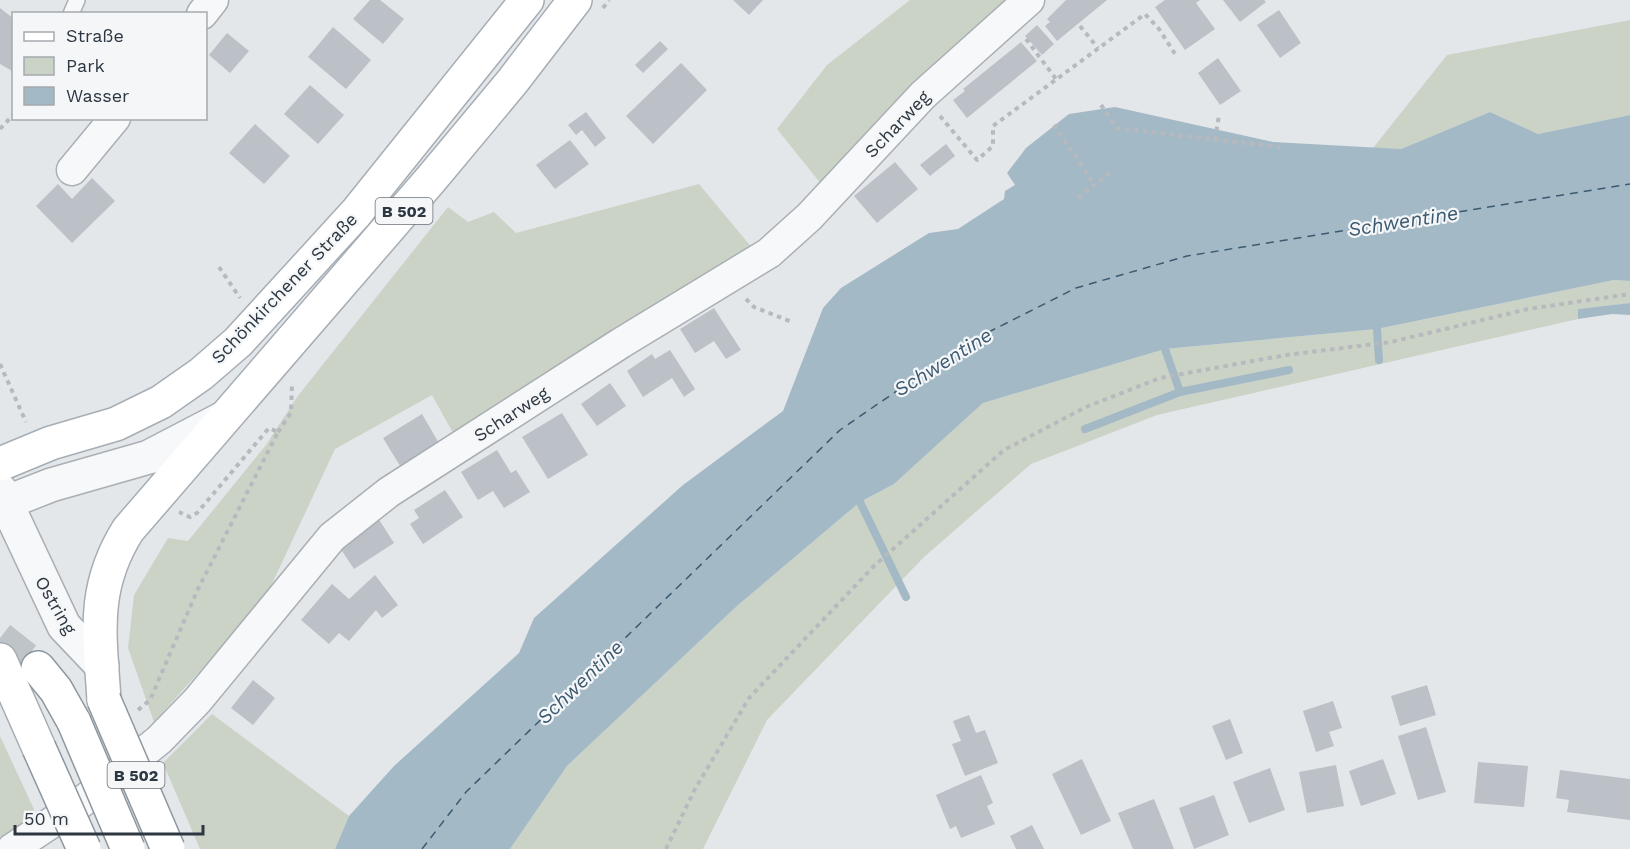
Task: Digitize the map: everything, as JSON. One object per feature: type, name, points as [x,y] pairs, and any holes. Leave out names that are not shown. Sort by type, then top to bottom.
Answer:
[{"type":"main road","name":"Schönkirchener Straße","points":[[0,464],[51,443],[116,424],[161,402],[209,368],[238,342],[349,222],[527,0]]},
{"type":"main road","name":"Schönkirchener Straße","points":[[102,666],[100,614],[107,568],[118,545],[145,508],[439,170],[575,0]]},
{"type":"main road","points":[[0,660],[84,849]]},
{"type":"main road","name":"B 502","points":[[102,666],[168,849]]},
{"type":"main road","points":[[38,668],[56,690],[74,722],[128,849]]},
{"type":"street","points":[[204,12],[213,0]]},
{"type":"street","name":"Scharweg","points":[[12,849],[78,804],[159,740],[197,701],[332,537],[389,492],[769,254],[809,217],[923,95],[1029,0]]},
{"type":"street","points":[[72,170],[113,120]]},
{"type":"street","name":"Schönkirchener Straße","points":[[2,499],[149,457],[226,417]]},
{"type":"street","name":"Ostring","points":[[2,499],[64,626],[102,666]]},
{"type":"lane","points":[[0,691],[33,735]]},
{"type":"lane","points":[[123,770],[156,849]]},
{"type":"lane","points":[[78,804],[98,849]]},
{"type":"path","points":[[934,108],[977,160],[993,146],[993,126],[1145,14],[1159,28],[1177,57]]},
{"type":"path","points":[[1080,26],[1098,48]]},
{"type":"path","points":[[1021,33],[1056,79]]},
{"type":"path","points":[[1101,105],[1117,128],[1280,147]]},
{"type":"path","points":[[1215,140],[1220,115]]},
{"type":"path","points":[[0,129],[12,116]]},
{"type":"path","points":[[1054,125],[1095,184]]},
{"type":"path","points":[[1078,198],[1112,171]]},
{"type":"path","points":[[219,267],[243,304]]},
{"type":"path","points":[[727,279],[754,307],[792,322]]},
{"type":"path","points":[[666,849],[694,789],[749,698],[874,566],[1004,450],[1086,407],[1160,378],[1368,343],[1391,342],[1528,309],[1630,294]]},
{"type":"path","points":[[118,707],[150,700],[197,591],[278,432],[291,413],[292,384]]},
{"type":"path","points":[[178,512],[185,516],[197,513],[269,428],[278,432]]},
{"type":"green space","points":[[910,0],[1006,0],[907,95],[822,185],[777,129],[827,65]]},
{"type":"green space","points":[[1630,20],[1630,115],[1538,134],[1490,112],[1401,149],[1373,148],[1447,55]]},
{"type":"green space","points":[[699,184],[753,249],[453,433],[432,395],[335,449],[265,599],[154,722],[128,648],[134,595],[168,538],[188,541],[266,445],[297,397],[448,207],[468,222],[494,212],[516,233]]},
{"type":"green space","points":[[1614,280],[1630,281],[1630,303],[1578,309],[1578,319],[1157,415],[1031,464],[924,557],[767,720],[703,849],[510,849],[567,766],[737,606],[860,502],[894,484],[983,403],[1165,349],[1377,329]]},
{"type":"green space","points":[[212,714],[349,816],[335,849],[200,849],[163,763]]},
{"type":"green space","points":[[0,736],[39,820],[0,844]]},
{"type":"water","name":"Schwentine","points":[[1115,107],[1273,142],[1401,149],[1490,112],[1538,134],[1630,115],[1630,281],[1614,280],[1377,329],[1165,349],[983,403],[894,484],[860,502],[737,606],[567,766],[510,849],[335,849],[349,816],[394,766],[519,653],[534,618],[683,485],[783,411],[823,308],[841,288],[929,233],[958,229],[1004,199],[1005,191],[1015,185],[1007,173],[1026,148],[1069,114]]},
{"type":"water","points":[[1630,303],[1630,315],[1612,314],[1578,319],[1578,309]]},
{"type":"building","points":[[370,0],[380,0],[404,19],[383,44],[353,19]]},
{"type":"building","points":[[733,0],[763,0],[749,15]]},
{"type":"building","points":[[1066,0],[1107,0],[1057,41],[1045,26],[1050,22],[1047,19]]},
{"type":"building","points":[[1165,0],[1200,0],[1196,3],[1215,29],[1185,50],[1155,7]]},
{"type":"building","points":[[1223,0],[1264,0],[1266,2],[1240,22]]},
{"type":"building","points":[[0,8],[12,17],[12,71],[0,64]]},
{"type":"building","points":[[1279,10],[1301,43],[1280,58],[1257,25]]},
{"type":"building","points":[[1037,25],[1054,44],[1042,55],[1025,36]]},
{"type":"building","points":[[333,27],[371,60],[346,89],[308,57]]},
{"type":"building","points":[[227,33],[249,51],[230,73],[209,55]]},
{"type":"building","points":[[660,41],[668,49],[643,73],[635,65]]},
{"type":"building","points":[[1021,42],[1037,61],[967,118],[953,100],[965,91],[963,89]]},
{"type":"building","points":[[1218,58],[1241,91],[1220,105],[1198,73]]},
{"type":"building","points":[[681,63],[707,90],[653,144],[626,116]]},
{"type":"building","points":[[310,85],[344,115],[318,144],[284,114]]},
{"type":"building","points":[[586,112],[606,138],[595,147],[582,130],[576,135],[568,125]]},
{"type":"building","points":[[255,124],[290,156],[264,184],[229,153]]},
{"type":"building","points":[[570,140],[589,164],[555,189],[536,165]]},
{"type":"building","points":[[946,144],[955,156],[930,176],[920,165]]},
{"type":"building","points":[[895,162],[918,189],[877,223],[854,196]]},
{"type":"building","points":[[92,178],[115,201],[72,243],[36,206],[58,184],[72,199]]},
{"type":"building","points":[[714,308],[741,350],[726,359],[714,341],[695,353],[680,329]]},
{"type":"building","points":[[670,350],[695,389],[684,397],[672,378],[643,397],[627,371],[652,354],[655,359]]},
{"type":"building","points":[[610,383],[626,406],[597,426],[581,404]]},
{"type":"building","points":[[562,413],[588,455],[548,479],[522,437]]},
{"type":"building","points":[[422,414],[440,445],[402,469],[383,438]]},
{"type":"building","points":[[497,450],[511,473],[516,470],[530,492],[504,508],[493,491],[478,500],[461,472]]},
{"type":"building","points":[[445,490],[463,517],[423,544],[410,524],[419,518],[414,510]]},
{"type":"building","points":[[378,518],[394,543],[354,569],[338,545]]},
{"type":"building","points":[[375,575],[398,605],[382,618],[376,610],[349,641],[339,633],[329,644],[301,620],[332,584],[349,599]]},
{"type":"building","points":[[253,680],[275,698],[253,725],[231,708]]},
{"type":"building","points":[[1427,685],[1436,715],[1400,726],[1391,696]]},
{"type":"building","points":[[1333,701],[1342,728],[1329,732],[1334,746],[1316,752],[1303,711]]},
{"type":"building","points":[[969,715],[976,733],[985,730],[998,763],[965,776],[952,744],[961,741],[953,721]]},
{"type":"building","points":[[1230,719],[1243,753],[1226,760],[1212,726]]},
{"type":"building","points":[[1426,727],[1446,792],[1418,800],[1398,736]]},
{"type":"building","points":[[1082,759],[1111,821],[1081,835],[1052,774]]},
{"type":"building","points":[[1383,759],[1396,794],[1361,806],[1349,771]]},
{"type":"building","points":[[1478,762],[1528,766],[1524,807],[1474,803]]},
{"type":"building","points":[[1336,765],[1344,806],[1307,813],[1299,772]]},
{"type":"building","points":[[1270,768],[1285,810],[1249,823],[1233,782]]},
{"type":"building","points":[[1560,770],[1630,779],[1630,820],[1567,812],[1569,800],[1556,798]]},
{"type":"building","points":[[981,775],[993,803],[987,806],[995,824],[961,838],[956,826],[950,829],[936,795]]},
{"type":"building","points":[[1214,795],[1229,835],[1194,849],[1179,808]]},
{"type":"building","points":[[1154,799],[1174,849],[1133,849],[1118,813]]},
{"type":"building","points":[[1032,825],[1044,849],[1016,849],[1010,836]]},
{"type":"waterway","points":[[1377,329],[1379,360]]},
{"type":"waterway","points":[[1165,349],[1180,392]]},
{"type":"waterway","points":[[1085,429],[1180,392],[1289,370]]},
{"type":"waterway","points":[[860,502],[906,597]]},
{"type":"ferry route","points":[[422,849],[466,792],[840,430],[965,344],[1076,288],[1187,256],[1630,184]]},
{"type":"tunnel","points":[[0,638],[38,668]]}]
